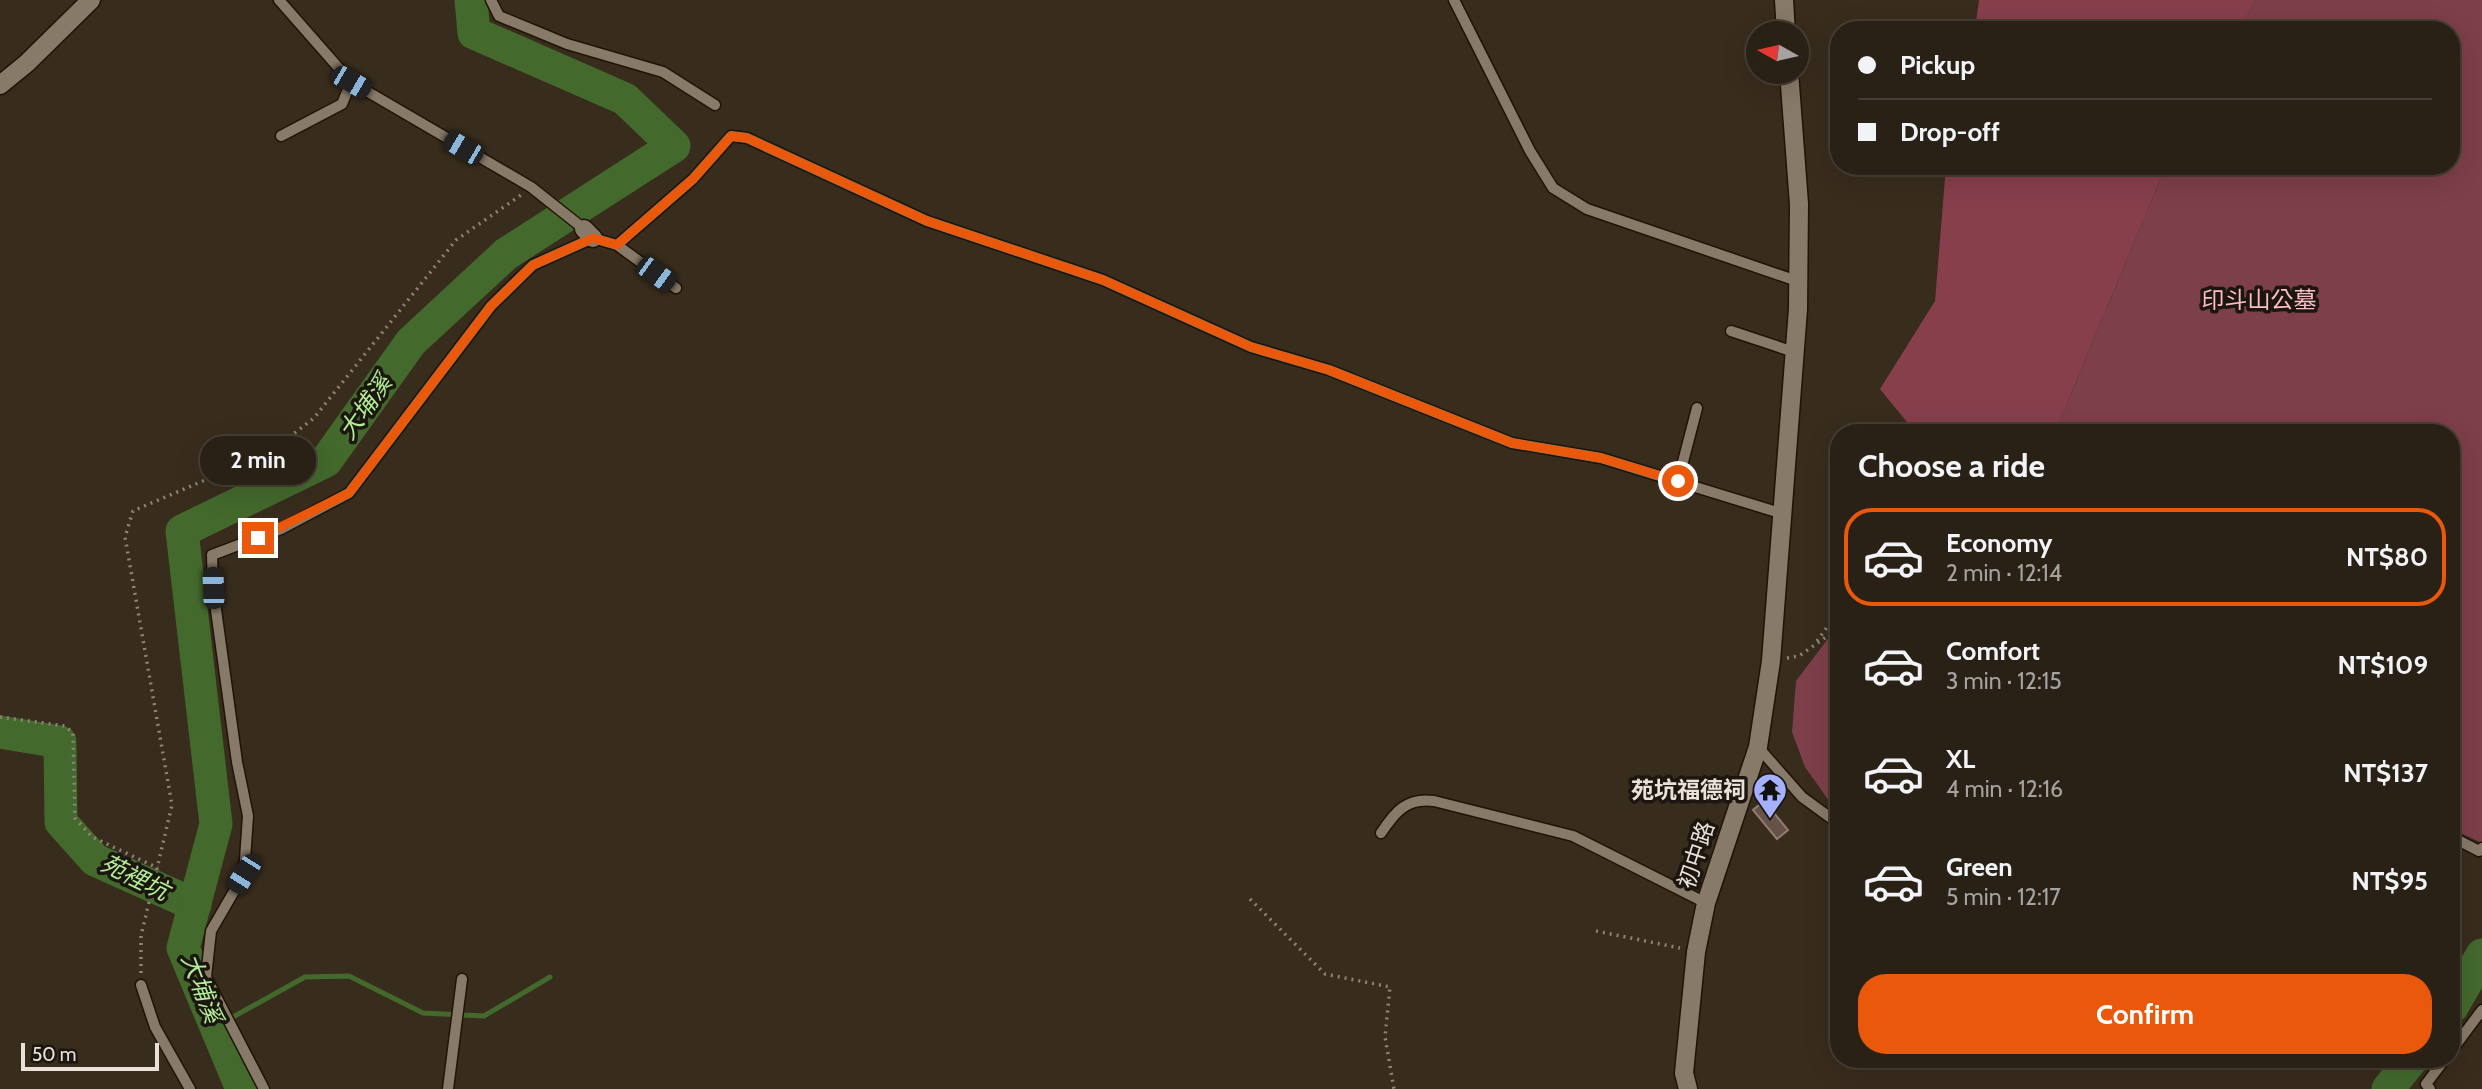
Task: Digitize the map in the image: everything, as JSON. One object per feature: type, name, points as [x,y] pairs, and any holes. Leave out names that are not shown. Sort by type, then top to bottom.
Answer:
[{"type":"street","points":[[0,85],[27,63],[91,0]]},
{"type":"street","points":[[1784,0],[1786,21]]},
{"type":"street","name":"初中路","points":[[1688,1089],[1684,1073],[1696,951],[1706,903],[1758,747],[1771,661],[1797,281],[1799,204],[1790,84]]},
{"type":"lane","points":[[279,0],[351,82],[531,187],[588,233],[617,245],[676,288]]},
{"type":"lane","points":[[491,0],[499,16],[567,44],[663,72],[715,105]]},
{"type":"lane","points":[[1454,0],[1530,151],[1553,188],[1587,209],[1797,281]]},
{"type":"lane","points":[[281,136],[342,104],[351,82]]},
{"type":"lane","points":[[617,245],[693,179],[731,136],[747,138],[927,221],[1103,280],[1251,347],[1329,370],[1512,443],[1601,458],[1780,513]]},
{"type":"lane","points":[[264,1089],[206,977],[211,931],[244,874],[248,816],[235,749],[213,588],[212,555],[281,529],[349,493],[491,306],[533,265],[588,233]]},
{"type":"lane","points":[[1731,331],[1794,352]]},
{"type":"lane","points":[[1678,481],[1696,408]]},
{"type":"lane","points":[[1758,747],[1802,797],[1830,817]]},
{"type":"lane","points":[[1381,833],[1395,813],[1418,799],[1434,801],[1573,836],[1706,903]]},
{"type":"lane","points":[[2460,841],[2479,851],[2482,848]]},
{"type":"lane","points":[[448,1089],[462,979]]},
{"type":"lane","points":[[141,985],[155,1027],[190,1089]]},
{"type":"lane","points":[[2460,1039],[2482,1010]]},
{"type":"lane","points":[[2430,1089],[2426,1084],[2438,1068]]},
{"type":"path","points":[[1814,645],[1830,623]]},
{"type":"path","points":[[1771,661],[1799,656],[1830,634]]},
{"type":"path","points":[[0,717],[65,726],[73,733],[75,818],[92,837],[158,868]]},
{"type":"path","points":[[1250,900],[1325,974],[1390,987],[1385,1037],[1394,1089]]},
{"type":"path","points":[[1597,930],[1696,951]]},
{"type":"green space","name":"印斗山公墓","points":[[2256,0],[2482,0],[2482,843],[2460,833],[2460,424],[2058,424],[2162,175],[2460,175],[2460,21],[2244,21]]},
{"type":"green space","points":[[1830,636],[1830,802],[1805,767],[1792,732],[1796,681]]},
{"type":"shaded area","points":[[1979,0],[2256,0],[2244,21],[1976,21]]},
{"type":"shaded area","points":[[1945,175],[2162,175],[2058,424],[1908,424],[1880,389],[1935,301]]},
{"type":"building","name":"苑坑福德祠","points":[[1764,801],[1788,830],[1777,839],[1753,810]]},
{"type":"waterway","name":"大埔溪","points":[[242,1089],[183,948],[216,824],[182,531],[326,461],[411,342],[506,254],[674,146],[625,99],[474,33],[471,0]]},
{"type":"waterway","name":"苑裡坑","points":[[0,732],[60,742],[61,822],[95,860],[195,905]]},
{"type":"waterway","points":[[2460,993],[2482,955]]},
{"type":"waterway","points":[[215,1027],[305,977],[349,976],[423,1013],[484,1016],[550,977]]},
{"type":"waterway","points":[[2388,1089],[2405,1068]]},
{"type":"place","name":"苑坑福德祠","points":[[1770,820]]},
{"type":"route","points":[[258,538],[281,529],[349,493],[387,440],[428,393],[477,323],[533,265],[593,238],[617,245],[693,179],[731,136],[747,138],[927,221],[1103,280],[1251,347],[1329,370],[1512,443],[1601,458],[1678,481]]}]
